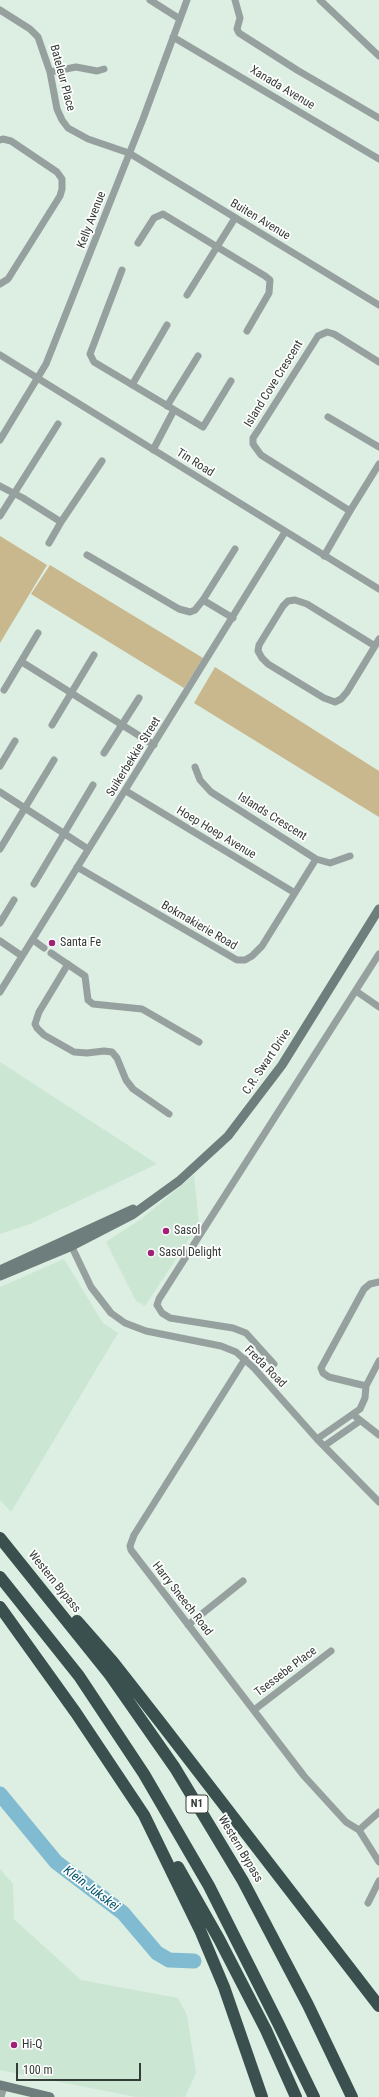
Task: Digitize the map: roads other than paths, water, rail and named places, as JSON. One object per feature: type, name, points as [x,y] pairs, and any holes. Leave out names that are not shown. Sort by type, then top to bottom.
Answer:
[{"type":"highway","points":[[0,1535],[113,1662],[379,2006]]},
{"type":"highway","name":"Western Bypass","points":[[0,1538],[110,1675],[175,1768],[243,1881],[308,2005],[352,2097]]},
{"type":"highway","name":"N1","points":[[0,1577],[79,1676],[144,1774],[209,1886],[314,2097]]},
{"type":"highway","points":[[0,1607],[76,1713],[177,1865],[219,1939],[266,2030],[296,2097]]},
{"type":"highway","points":[[144,1815],[193,1916],[221,1980],[262,2097]]},
{"type":"street","points":[[150,0],[180,18]]},
{"type":"street","name":"Kelly Avenue","points":[[0,440],[38,379],[70,306],[186,0]]},
{"type":"street","points":[[235,0],[240,18],[237,30],[240,34],[379,118]]},
{"type":"street","points":[[320,0],[379,56]]},
{"type":"street","name":"Bateleur Place","points":[[0,10],[36,34],[41,43],[50,72],[57,109],[68,128],[88,138],[129,153]]},
{"type":"street","name":"Xanada Avenue","points":[[173,37],[379,159]]},
{"type":"street","points":[[50,72],[76,67],[94,70],[104,69]]},
{"type":"street","points":[[0,140],[7,139],[16,144],[57,172],[62,184],[60,196],[8,279],[0,284]]},
{"type":"street","name":"Buiten Avenue","points":[[129,153],[379,305]]},
{"type":"street","points":[[138,243],[154,218],[161,214],[166,215],[270,280],[269,293],[247,330]]},
{"type":"street","points":[[187,295],[235,218]]},
{"type":"street","points":[[122,270],[90,354],[94,362],[204,428],[231,381]]},
{"type":"street","points":[[132,385],[168,325]]},
{"type":"street","name":"Island Cove Crescent","points":[[350,512],[261,455],[255,449],[253,438],[318,336],[328,332],[334,334],[379,362]]},
{"type":"street","name":"Tin Road","points":[[0,355],[379,589]]},
{"type":"street","points":[[168,406],[198,356]]},
{"type":"street","points":[[153,450],[174,410]]},
{"type":"street","points":[[328,417],[379,447]]},
{"type":"street","points":[[0,516],[58,424]]},
{"type":"street","points":[[49,543],[61,522],[102,461]]},
{"type":"street","points":[[324,556],[379,464]]},
{"type":"street","points":[[0,486],[61,522]]},
{"type":"street","name":"Suikerbekkie Street","points":[[0,992],[77,866],[126,791],[285,532]]},
{"type":"street","points":[[88,555],[179,610],[190,612],[195,610],[203,600],[235,549]]},
{"type":"street","points":[[203,600],[233,618]]},
{"type":"street","points":[[375,646],[307,604],[294,600],[288,601],[283,606],[259,645],[258,651],[268,664],[324,698],[335,702],[341,699],[347,692],[375,646],[379,639]]},
{"type":"street","points":[[4,690],[38,633]]},
{"type":"street","points":[[52,725],[94,655]]},
{"type":"street","points":[[22,662],[154,745]]},
{"type":"street","points":[[104,753],[139,698]]},
{"type":"street","points":[[0,766],[15,741]]},
{"type":"street","points":[[0,849],[54,760]]},
{"type":"street","name":"Islands Crescent","points":[[195,767],[200,780],[211,792],[316,859],[330,862],[350,856]]},
{"type":"street","points":[[34,884],[93,785]]},
{"type":"street","name":"Hoep Hoep Avenue","points":[[126,791],[295,893]]},
{"type":"street","points":[[0,792],[88,849]]},
{"type":"street","name":"Bokmakierie Road","points":[[77,866],[237,960],[245,960],[252,956],[262,946],[316,859]]},
{"type":"street","points":[[0,923],[14,900]]},
{"type":"street","name":"C.R. Swart Drive","points":[[0,1270],[119,1223],[179,1181],[228,1136],[257,1101],[282,1065],[379,909]]},
{"type":"street","points":[[33,940],[44,948]]},
{"type":"street","points":[[0,941],[22,956]]},
{"type":"street","points":[[51,952],[85,976],[88,1000],[93,1004],[142,1009],[199,1042]]},
{"type":"street","points":[[274,1364],[246,1333],[233,1328],[170,1318],[162,1313],[157,1305],[159,1299],[379,954]]},
{"type":"street","points":[[68,964],[39,1012],[35,1024],[36,1028],[44,1035],[79,1054],[104,1051],[112,1052],[117,1058],[126,1080],[133,1089],[169,1114]]},
{"type":"street","points":[[356,991],[379,1007]]},
{"type":"street","name":"C.R. Swart Drive","points":[[0,1276],[70,1243]]},
{"type":"street","name":"Freda Road","points":[[70,1243],[91,1287],[101,1302],[112,1313],[125,1323],[146,1331],[221,1346],[236,1352],[245,1359],[317,1439],[379,1502]]},
{"type":"street","points":[[366,1386],[328,1377],[323,1372],[322,1368],[364,1288],[370,1284],[379,1282]]},
{"type":"street","name":"Harry Sneech Road","points":[[245,1359],[134,1535],[130,1546],[132,1553],[328,1804],[346,1822],[359,1830]]},
{"type":"street","points":[[317,1439],[353,1415],[362,1406],[366,1386],[379,1361]]},
{"type":"street","points":[[353,1415],[379,1435]]},
{"type":"street","points":[[324,1446],[360,1421]]},
{"type":"street","points":[[188,1625],[243,1581]]},
{"type":"street","name":"Tsessebe Place","points":[[254,1710],[331,1651]]},
{"type":"street","points":[[379,1812],[364,1828],[359,1830],[379,1862]]},
{"type":"street","points":[[368,1903],[379,1880]]},
{"type":"street","points":[[1,2097],[2,2085],[20,2093],[50,2097]]},
{"type":"waterway","name":"Klein Jukskei","points":[[0,1794],[56,1862],[123,1913],[157,1953],[169,1960],[194,1961]]},
{"type":"place","name":"Santa Fe","points":[[52,943]]},
{"type":"place","name":"Sasol","points":[[166,1231]]},
{"type":"place","name":"Sasol Delight","points":[[151,1253]]},
{"type":"place","name":"Hi-Q","points":[[14,2045]]}]
